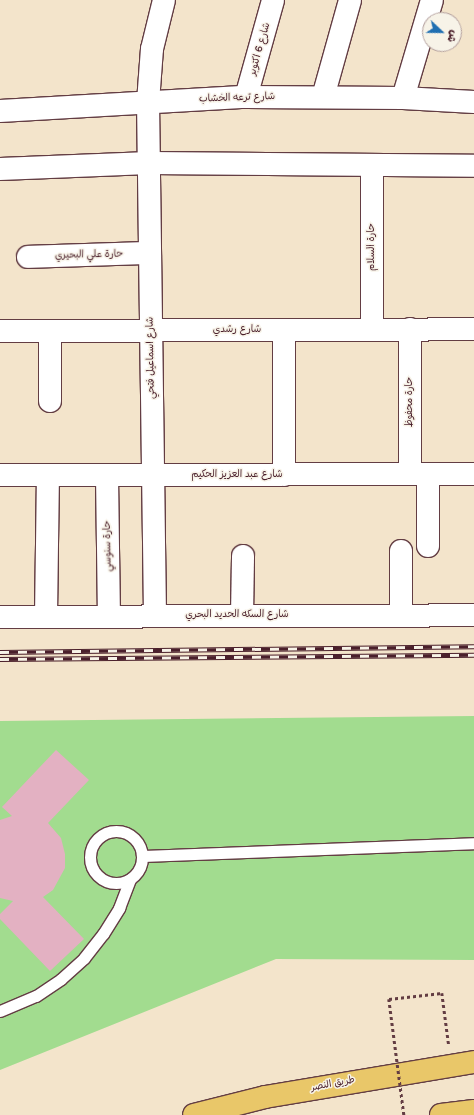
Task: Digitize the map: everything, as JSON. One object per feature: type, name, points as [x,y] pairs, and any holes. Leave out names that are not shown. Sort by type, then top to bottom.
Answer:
[{"type":"highway","name":"طريق النصر","points":[[194,1115],[265,1097],[451,1064],[474,1062]]},
{"type":"highway","points":[[441,1115],[474,1111]]},
{"type":"street","name":"شارع اسماعيل فتحي","points":[[155,615],[148,102],[152,49],[164,0]]},
{"type":"street","name":"شارع 6 اكتوبر","points":[[246,97],[273,0]]},
{"type":"street","points":[[323,97],[350,0]]},
{"type":"street","points":[[403,98],[432,0]]},
{"type":"street","name":"شارع ترعه الخشاب","points":[[0,111],[246,97],[403,98],[474,102]]},
{"type":"street","points":[[0,169],[149,163],[474,166]]},
{"type":"street","name":"حارة السلام","points":[[372,165],[372,329]]},
{"type":"street","name":"حارة علي البحيري","points":[[28,256],[150,253]]},
{"type":"street","name":"حارة محفوظ","points":[[410,329],[419,474],[428,546]]},
{"type":"street","name":"شارع رشدي","points":[[0,332],[474,329]]},
{"type":"street","points":[[284,330],[284,475]]},
{"type":"street","points":[[50,331],[50,401]]},
{"type":"street","name":"شارع عبد العزيز الحكيم","points":[[0,475],[153,476],[474,474]]},
{"type":"street","points":[[46,616],[48,476]]},
{"type":"street","name":"حارة سنوسي","points":[[107,476],[109,616]]},
{"type":"street","points":[[400,615],[401,551]]},
{"type":"street","points":[[242,556],[242,615]]},
{"type":"street","name":"شارع السكه الحديد البحري","points":[[0,617],[155,615],[474,615]]},
{"type":"lane","points":[[0,1011],[36,996],[61,979],[84,958],[107,927],[130,879],[139,869],[142,856],[134,839],[118,830],[106,832],[96,840],[90,851],[90,864],[96,875],[106,882],[119,883],[130,879]]},
{"type":"lane","points":[[142,856],[474,843]]},
{"type":"path","points":[[404,1115],[389,1000],[442,993],[451,1064]]},
{"type":"green space","points":[[474,716],[474,960],[276,959],[0,1070],[0,721]]},
{"type":"building","points":[[56,750],[89,780],[48,823],[61,838],[65,854],[65,868],[53,890],[43,897],[84,939],[50,971],[0,919],[0,914],[13,901],[0,898],[0,820],[12,816],[2,807]]},
{"type":"railway","points":[[0,652],[474,646]]},
{"type":"railway","points":[[0,659],[474,655]]}]
